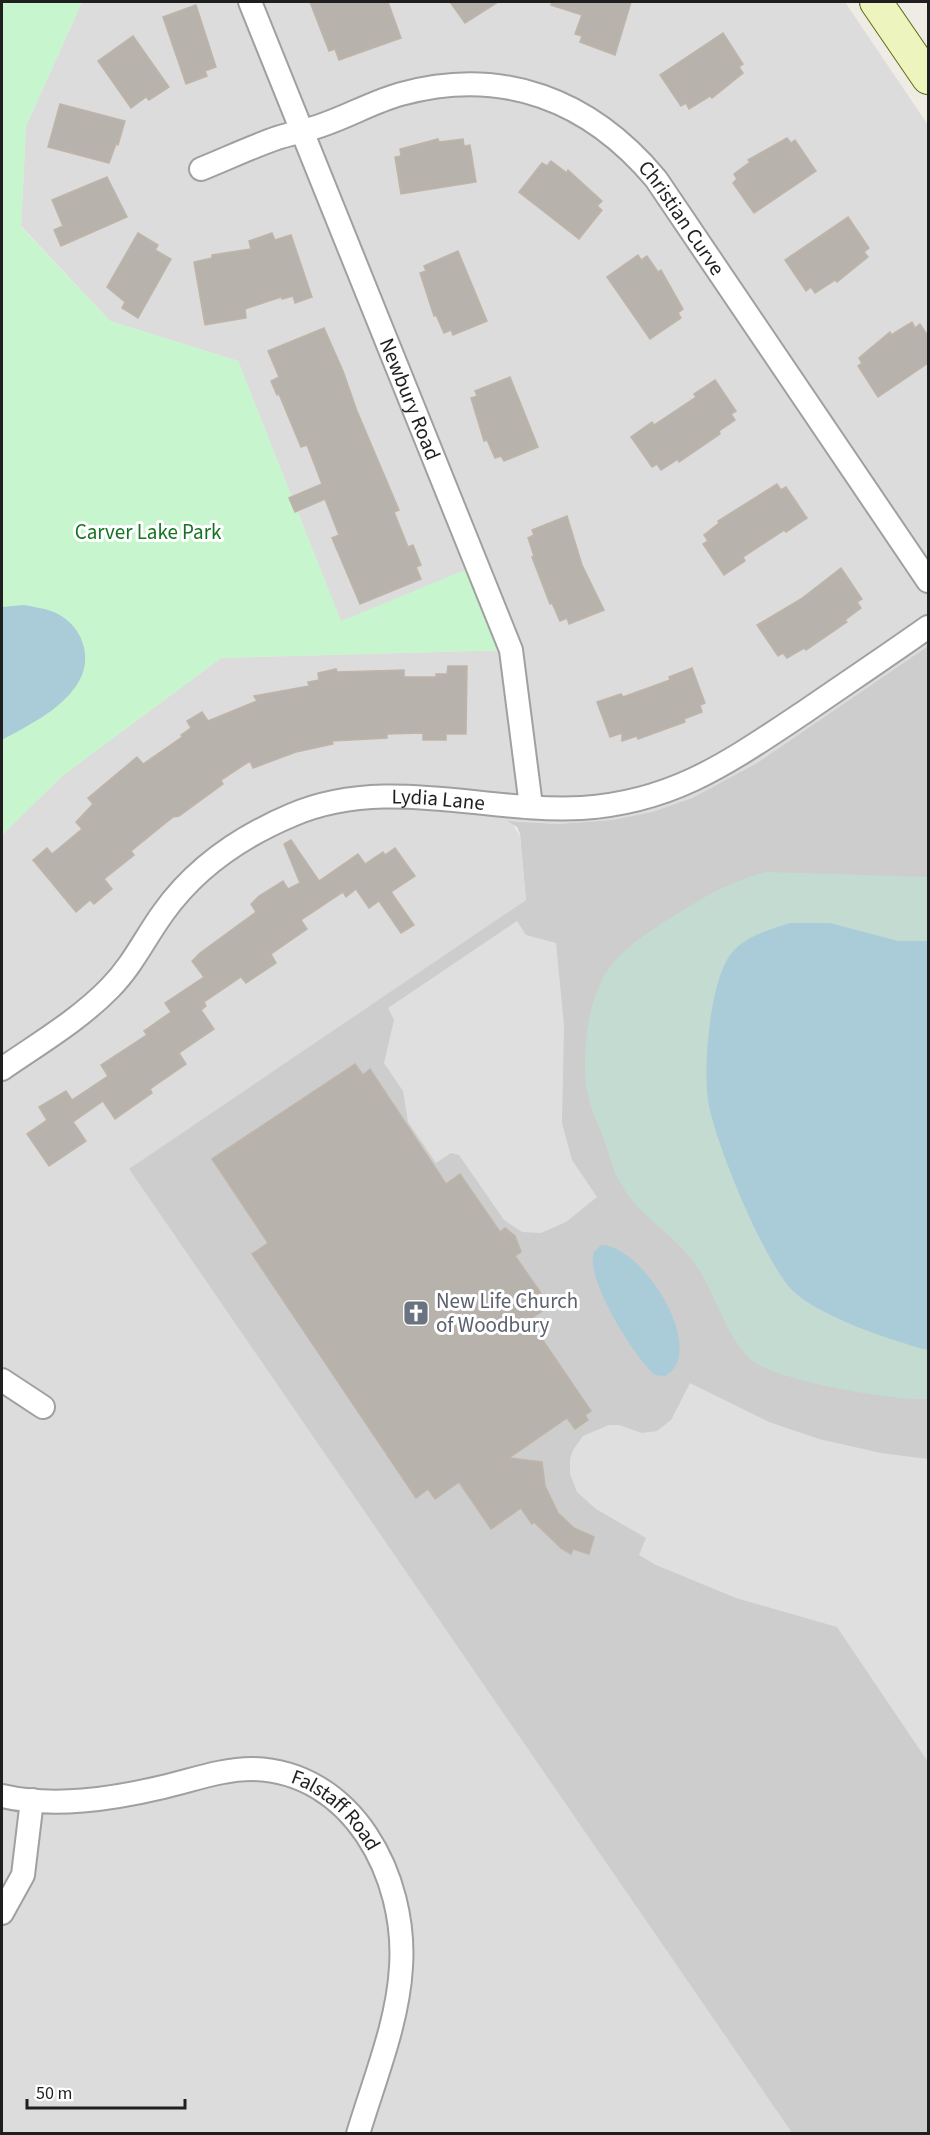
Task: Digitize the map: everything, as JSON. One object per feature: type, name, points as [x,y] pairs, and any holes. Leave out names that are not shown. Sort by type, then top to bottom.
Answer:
[{"type":"main road","points":[[876,2],[928,78]]},
{"type":"street","name":"Newbury Road","points":[[250,2],[511,650],[531,806]]},
{"type":"street","name":"Christian Curve","points":[[201,169],[401,94],[428,88],[468,84],[524,90],[593,119],[635,153],[656,179],[928,581]]},
{"type":"street","name":"Lydia Lane","points":[[2,1069],[75,1019],[103,996],[126,969],[161,915],[187,885],[228,849],[269,825],[313,808],[373,796],[412,796],[581,808],[621,803],[657,795],[685,785],[741,754],[928,627]]},
{"type":"street","points":[[2,1380],[43,1407]]},
{"type":"street","name":"Falstaff Road","points":[[2,1796],[32,1800],[92,1800],[163,1787],[218,1772],[252,1769],[298,1778],[326,1792],[356,1818],[382,1862],[392,1888],[402,1939],[401,1967],[395,2008],[358,2133]]},
{"type":"street","points":[[2,1912],[23,1875],[32,1800]]},
{"type":"shaded area","points":[[82,2],[845,2],[928,125],[928,646],[757,763],[692,798],[652,812],[612,820],[557,824],[511,821],[520,836],[526,900],[130,1170],[792,2133],[2,2133],[2,835],[62,776],[221,658],[511,650],[477,566],[341,622],[238,361],[110,321],[21,226],[26,126]]},
{"type":"shaded area","points":[[928,646],[928,2133],[792,2133],[129,1169],[526,900],[520,834],[517,827],[507,821],[557,824],[612,820],[652,812],[692,798],[757,763]]},
{"type":"shaded area","points":[[517,921],[526,935],[556,943],[564,1025],[562,1123],[572,1160],[597,1197],[566,1222],[541,1233],[522,1232],[504,1220],[459,1155],[451,1153],[436,1163],[408,1122],[403,1091],[384,1063],[394,1020],[388,1008]]},
{"type":"shaded area","points":[[690,1383],[769,1422],[819,1439],[881,1453],[928,1459],[928,1762],[837,1627],[736,1598],[656,1565],[639,1555],[646,1538],[596,1509],[577,1492],[570,1474],[570,1459],[573,1450],[583,1436],[609,1425],[619,1425],[642,1433],[657,1431],[671,1420]]},
{"type":"green space","name":"Carver Lake Park","points":[[2,2],[82,2],[26,126],[21,227],[110,321],[238,361],[341,621],[477,565],[511,650],[221,658],[62,776],[2,835]]},
{"type":"green space","points":[[766,872],[928,877],[928,1399],[890,1397],[837,1388],[786,1376],[753,1361],[735,1340],[692,1260],[628,1195],[616,1174],[590,1105],[585,1066],[587,1029],[596,993],[612,964],[642,937],[699,901],[730,884]]},
{"type":"water","points":[[24,605],[51,611],[62,616],[71,624],[83,642],[85,664],[76,686],[61,703],[2,740],[2,607]]},
{"type":"water","points":[[790,923],[830,923],[898,941],[928,941],[928,1350],[876,1334],[837,1318],[804,1300],[792,1290],[768,1254],[755,1228],[730,1170],[712,1119],[707,1085],[708,1046],[713,1003],[724,966],[731,954],[743,943],[758,934]]},
{"type":"water","points":[[601,1245],[618,1250],[635,1262],[651,1280],[665,1302],[675,1324],[679,1345],[677,1363],[665,1376],[655,1375],[646,1366],[613,1317],[596,1280],[593,1264],[594,1252]]},
{"type":"building","points":[[310,2],[388,2],[401,38],[339,60],[335,49],[329,51]]},
{"type":"building","points":[[450,2],[498,2],[465,23]]},
{"type":"building","points":[[552,2],[631,2],[615,55],[580,42],[582,36],[575,34],[582,15],[551,5]]},
{"type":"building","points":[[196,5],[216,67],[205,71],[207,76],[186,84],[163,17]]},
{"type":"building","points":[[723,33],[743,64],[739,67],[743,73],[712,98],[710,96],[689,109],[686,103],[681,106],[660,75]]},
{"type":"building","points":[[133,36],[169,87],[149,100],[146,97],[131,108],[98,61]]},
{"type":"building","points":[[60,104],[125,121],[118,145],[116,144],[109,163],[48,147]]},
{"type":"building","points":[[787,138],[791,143],[795,140],[816,171],[754,213],[733,183],[737,179],[734,174],[750,162],[748,160]]},
{"type":"building","points":[[438,139],[439,142],[463,139],[464,146],[470,145],[476,182],[401,194],[395,157],[401,156],[400,149]]},
{"type":"building","points":[[551,161],[567,173],[568,170],[602,201],[597,206],[602,210],[579,239],[519,192],[542,163],[547,166]]},
{"type":"building","points":[[107,177],[127,217],[61,246],[54,230],[63,226],[52,200]]},
{"type":"building","points":[[848,217],[869,248],[864,252],[868,257],[837,282],[835,280],[815,293],[811,287],[806,291],[785,260]]},
{"type":"building","points":[[138,233],[158,245],[155,250],[171,259],[138,318],[122,308],[125,302],[107,287]]},
{"type":"building","points":[[272,233],[275,240],[291,235],[312,297],[295,303],[293,296],[282,299],[281,297],[245,309],[246,318],[205,325],[194,262],[212,258],[212,255],[251,249],[249,241]]},
{"type":"building","points":[[458,251],[487,321],[453,335],[451,330],[444,333],[436,315],[434,316],[420,273],[426,271],[424,266]]},
{"type":"building","points":[[638,255],[641,260],[647,256],[658,272],[661,270],[683,309],[678,313],[681,318],[650,339],[607,277]]},
{"type":"building","points":[[912,322],[915,328],[920,324],[928,336],[928,363],[878,397],[858,366],[862,363],[859,358],[890,332],[891,335]]},
{"type":"building","points":[[324,328],[399,510],[394,512],[408,547],[413,545],[421,565],[416,567],[421,579],[360,604],[332,538],[339,535],[325,499],[295,512],[289,498],[322,484],[307,445],[301,447],[279,394],[277,395],[271,381],[279,377],[268,351]]},
{"type":"building","points":[[510,377],[538,447],[504,461],[501,456],[495,458],[487,440],[484,441],[471,398],[477,396],[475,391]]},
{"type":"building","points":[[715,380],[736,411],[731,414],[735,420],[719,431],[720,434],[679,462],[678,459],[661,470],[657,464],[652,467],[631,437],[652,422],[654,425],[696,397],[694,394]]},
{"type":"building","points":[[777,484],[781,490],[786,487],[807,518],[743,557],[745,561],[724,575],[703,544],[708,541],[704,535],[719,523],[718,521]]},
{"type":"building","points":[[567,516],[582,565],[604,610],[569,624],[567,618],[560,621],[552,603],[550,604],[532,557],[534,556],[528,538],[534,535],[532,530]]},
{"type":"building","points":[[841,568],[862,599],[857,602],[861,608],[845,620],[847,622],[806,650],[804,648],[787,658],[783,653],[778,656],[757,625],[801,599]]},
{"type":"building","points":[[448,666],[467,666],[466,734],[446,734],[446,740],[423,740],[423,733],[387,734],[387,738],[332,741],[333,744],[296,752],[253,768],[250,761],[221,780],[223,784],[179,816],[173,817],[131,851],[134,855],[104,879],[112,889],[94,904],[90,900],[76,912],[33,860],[47,848],[52,854],[82,829],[76,822],[93,804],[88,798],[137,757],[143,764],[182,737],[181,735],[191,728],[187,721],[202,712],[208,721],[257,701],[254,696],[309,686],[308,682],[319,680],[318,673],[336,669],[337,672],[404,670],[404,677],[436,677],[436,674],[447,674]]},
{"type":"building","points":[[692,668],[705,703],[700,705],[702,712],[684,719],[685,722],[638,739],[637,736],[622,741],[622,733],[610,737],[597,702],[621,694],[623,697],[670,680],[669,677]]},
{"type":"building","points":[[291,840],[319,881],[358,854],[365,864],[383,852],[385,855],[395,848],[415,876],[391,892],[414,925],[401,933],[379,901],[369,908],[356,889],[346,897],[343,892],[301,920],[307,929],[271,954],[276,963],[246,983],[241,977],[204,1002],[206,1006],[201,1010],[214,1029],[179,1053],[186,1064],[150,1089],[152,1093],[115,1119],[103,1101],[73,1122],[86,1141],[49,1166],[27,1134],[47,1120],[39,1107],[66,1091],[72,1100],[108,1076],[101,1065],[147,1035],[144,1031],[171,1012],[165,1003],[204,977],[192,961],[256,912],[251,904],[259,896],[283,881],[288,889],[300,883],[284,844]]},
{"type":"building","name":"New Life Church of Woodbury","points":[[355,1064],[363,1075],[370,1069],[446,1184],[460,1174],[500,1232],[505,1228],[515,1236],[521,1252],[515,1256],[550,1306],[529,1320],[591,1411],[585,1415],[588,1420],[575,1429],[567,1418],[509,1458],[542,1462],[545,1486],[558,1513],[574,1528],[594,1537],[589,1554],[573,1549],[571,1554],[562,1549],[534,1522],[532,1524],[521,1508],[491,1529],[459,1482],[435,1499],[428,1489],[416,1498],[252,1254],[268,1243],[212,1159]]},
{"type":"place","name":"New Life Church of Woodbury","points":[[416,1313]]}]
